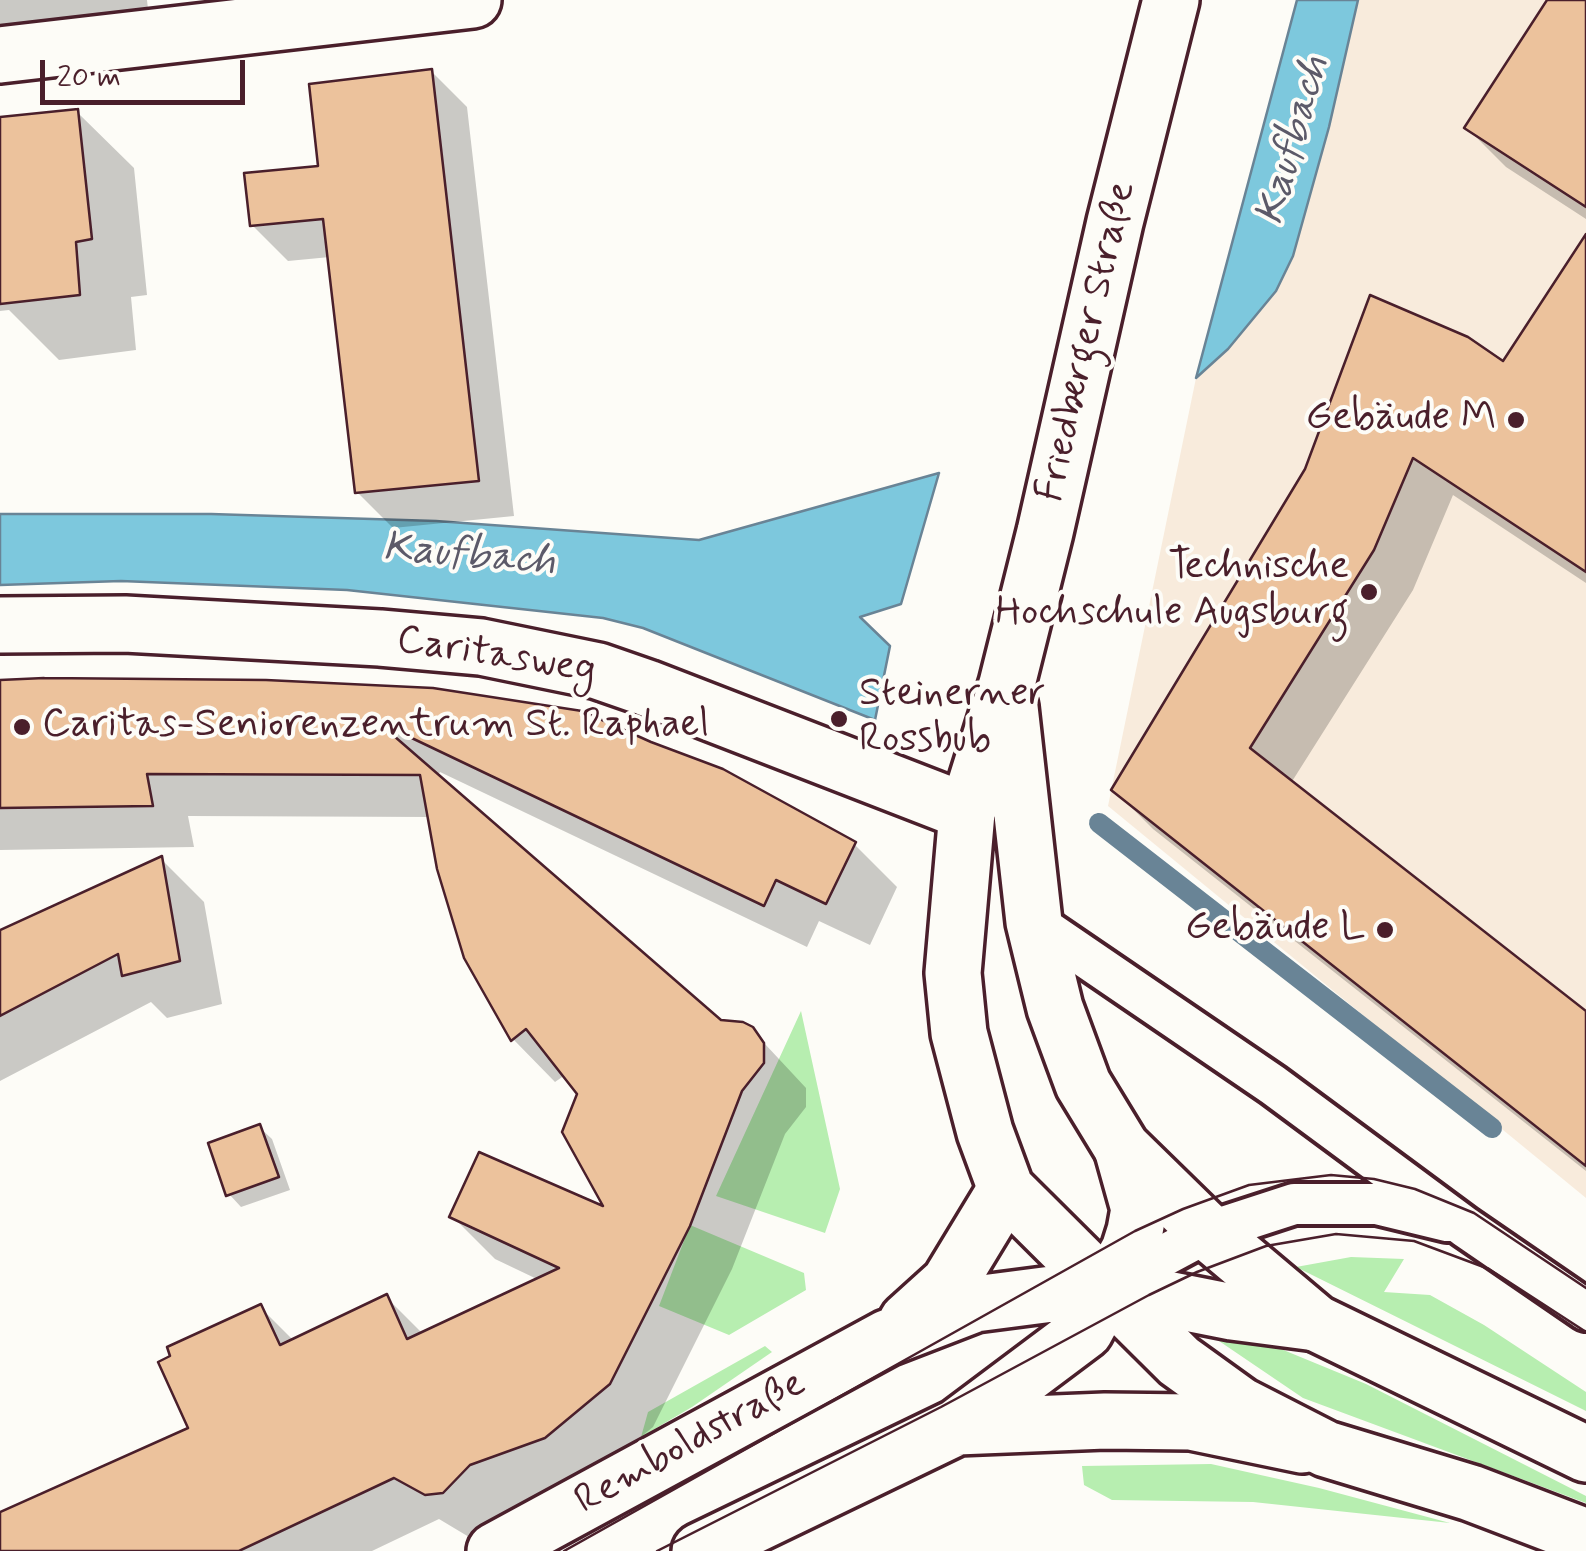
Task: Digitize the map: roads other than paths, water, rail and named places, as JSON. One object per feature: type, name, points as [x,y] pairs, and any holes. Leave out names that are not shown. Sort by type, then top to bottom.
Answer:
[{"type":"street","points":[[0,55],[198,16],[473,0]]},
{"type":"street","name":"Friedberger Straße","points":[[1171,0],[1114,222],[1007,684],[967,812],[954,988],[959,1034],[985,1132],[1006,1189],[1178,1361],[1240,1406],[1326,1450]]},
{"type":"street","name":"Caritasweg","points":[[0,625],[125,624],[481,647],[598,671],[967,812]]},
{"type":"street","name":"Friedberger Straße","points":[[1007,684],[1034,922],[1055,1008],[1082,1084],[1122,1148],[1208,1232],[1316,1323]]},
{"type":"street","points":[[700,1551],[958,1427],[1085,1331],[1129,1250],[1138,1209],[1122,1148]]},
{"type":"street","name":"Remboldstraße","points":[[887,1338],[949,1283],[1006,1189]]},
{"type":"street","name":"Remboldstraße","points":[[495,1551],[887,1338],[975,1304],[1106,1287],[1232,1312],[1316,1323]]},
{"type":"street","points":[[1316,1323],[1586,1454]]},
{"type":"street","points":[[958,1427],[1104,1420],[1192,1422],[1326,1450],[1471,1493],[1586,1538]]},
{"type":"lane","points":[[1034,922],[1273,1084],[1586,1310]]},
{"type":"lane","points":[[1106,1287],[1208,1232],[1294,1204],[1397,1208],[1466,1227]]},
{"type":"water","name":"Kaufbach","points":[[1297,0],[1358,0],[1329,127],[1293,256],[1276,291],[1228,349],[1196,378]]},
{"type":"water","name":"Kaufbach","points":[[939,473],[901,604],[860,617],[890,646],[875,720],[643,628],[603,618],[347,590],[121,581],[0,585],[0,514],[211,514],[436,521],[699,540]]},
{"type":"waterway","points":[[1099,823],[1492,1128]]},
{"type":"tram line","points":[[564,1551],[1135,1231],[1249,1185],[1331,1175],[1374,1179],[1415,1189],[1474,1213],[1586,1288]]},
{"type":"tram line","points":[[657,1551],[941,1407],[1149,1295],[1266,1246],[1336,1234],[1414,1241],[1489,1269],[1586,1332]]},
{"type":"place","name":"Gebäude M","points":[[1516,420]]},
{"type":"place","name":"Technische Hochschule Augsburg","points":[[1369,592]]},
{"type":"place","name":"Steinerner Rossbub","points":[[839,719]]},
{"type":"place","name":"Caritas-Seniorenzentrum St. Raphael","points":[[22,727]]},
{"type":"place","name":"Gebäude L","points":[[1385,930]]}]
